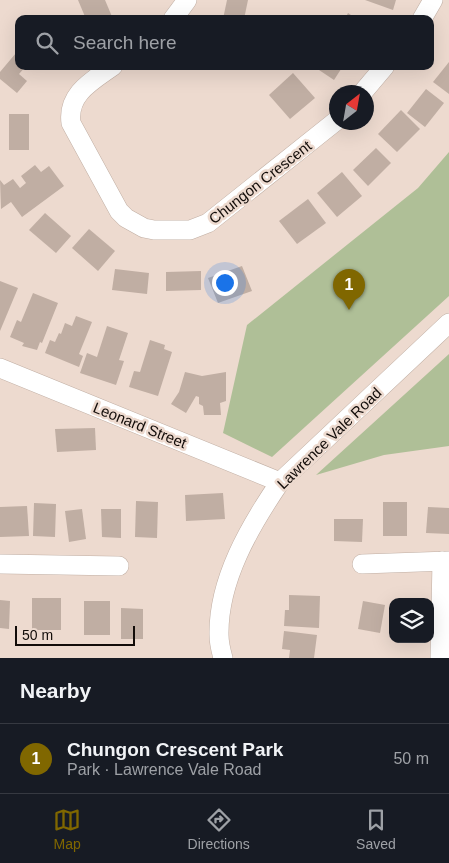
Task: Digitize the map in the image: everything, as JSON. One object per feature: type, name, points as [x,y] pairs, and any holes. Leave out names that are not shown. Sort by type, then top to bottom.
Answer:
[{"type":"street","points":[[176,15],[187,0]]},
{"type":"street","points":[[424,15],[433,0]]},
{"type":"street","name":"Chungon Crescent","points":[[107,70],[86,85],[78,94],[71,108],[71,123],[119,211],[134,223],[149,229],[164,231],[190,230],[208,223],[329,127]]},
{"type":"street","points":[[369,85],[382,70]]},
{"type":"street","name":"Lawrence Vale Road","points":[[223,658],[219,636],[221,607],[229,576],[244,541],[260,511],[280,482],[449,323]]},
{"type":"street","name":"Leonard Street","points":[[0,368],[280,482]]},
{"type":"street","points":[[362,564],[445,561],[440,658]]},
{"type":"street","points":[[0,564],[119,566]]},
{"type":"green space","points":[[449,152],[449,296],[272,457],[223,433],[247,325],[418,188]]},
{"type":"green space","points":[[449,354],[449,446],[384,455],[316,475]]},
{"type":"building","points":[[78,0],[105,0],[111,15],[84,15]]},
{"type":"building","points":[[227,0],[248,0],[245,15],[224,15]]},
{"type":"building","points":[[365,0],[396,0],[393,10]]},
{"type":"building","points":[[15,54],[15,70],[22,70],[19,74],[27,81],[17,93],[0,79],[0,72]]},
{"type":"building","points":[[449,62],[449,94],[433,82]]},
{"type":"building","points":[[319,70],[340,70],[334,80]]},
{"type":"building","points":[[293,73],[315,98],[290,119],[269,95]]},
{"type":"building","points":[[426,89],[444,103],[425,127],[407,113]]},
{"type":"building","points":[[401,110],[420,129],[397,152],[378,134]]},
{"type":"building","points":[[9,114],[29,114],[29,150],[9,150]]},
{"type":"building","points":[[376,148],[391,163],[368,186],[353,170]]},
{"type":"building","points":[[35,165],[41,172],[49,166],[64,186],[22,217],[11,202],[1,209],[0,180],[4,185],[13,179],[20,188],[26,183],[21,176]]},
{"type":"building","points":[[342,172],[362,196],[337,217],[317,193]]},
{"type":"building","points":[[308,199],[326,223],[297,244],[279,221]]},
{"type":"building","points":[[45,213],[71,236],[56,253],[29,230]]},
{"type":"building","points":[[89,229],[115,251],[98,271],[72,248]]},
{"type":"building","points":[[242,266],[252,291],[218,303],[208,278]]},
{"type":"building","points":[[115,269],[149,273],[147,294],[112,290]]},
{"type":"building","points":[[201,271],[201,290],[166,291],[166,272]]},
{"type":"building","points":[[0,281],[18,288],[0,331]]},
{"type":"building","points":[[33,293],[58,303],[42,343],[40,342],[37,350],[22,346],[24,343],[10,337],[17,320],[21,322]]},
{"type":"building","points":[[76,316],[92,322],[79,354],[83,356],[79,367],[45,353],[50,340],[55,342],[59,333],[61,334],[65,323],[72,326]]},
{"type":"building","points":[[107,326],[128,333],[119,360],[124,361],[116,385],[80,373],[87,353],[97,357]]},
{"type":"building","points":[[150,340],[165,345],[164,349],[172,352],[158,396],[129,387],[134,371],[140,372]]},
{"type":"building","points":[[185,372],[202,376],[226,372],[226,401],[220,403],[221,415],[204,415],[203,406],[199,404],[199,397],[196,396],[186,413],[171,404],[179,392]]},
{"type":"building","points":[[95,428],[96,450],[57,452],[55,429]]},
{"type":"building","points":[[223,493],[225,519],[186,521],[185,495]]},
{"type":"building","points":[[136,501],[158,502],[157,538],[135,537]]},
{"type":"building","points":[[383,502],[407,502],[407,536],[383,536]]},
{"type":"building","points":[[34,503],[56,504],[55,537],[33,536]]},
{"type":"building","points":[[27,506],[29,536],[0,537],[0,507]]},
{"type":"building","points":[[428,507],[449,508],[449,534],[426,533]]},
{"type":"building","points":[[82,509],[86,539],[69,542],[65,511]]},
{"type":"building","points":[[101,509],[121,509],[121,538],[102,537]]},
{"type":"building","points":[[334,519],[363,519],[362,542],[334,541]]},
{"type":"building","points":[[289,595],[320,596],[319,628],[284,626],[285,610],[289,610]]},
{"type":"building","points":[[32,598],[61,598],[61,630],[32,630]]},
{"type":"building","points":[[0,600],[10,601],[9,629],[0,628]]},
{"type":"building","points":[[84,601],[110,601],[110,635],[84,635]]},
{"type":"building","points":[[363,601],[385,605],[380,633],[358,629]]},
{"type":"building","points":[[121,608],[143,609],[143,639],[121,639]]},
{"type":"building","points":[[284,631],[317,635],[314,658],[289,658],[290,650],[282,649]]},
{"type":"place","name":"Chungon Crescent Park","points":[[349,310]]}]
